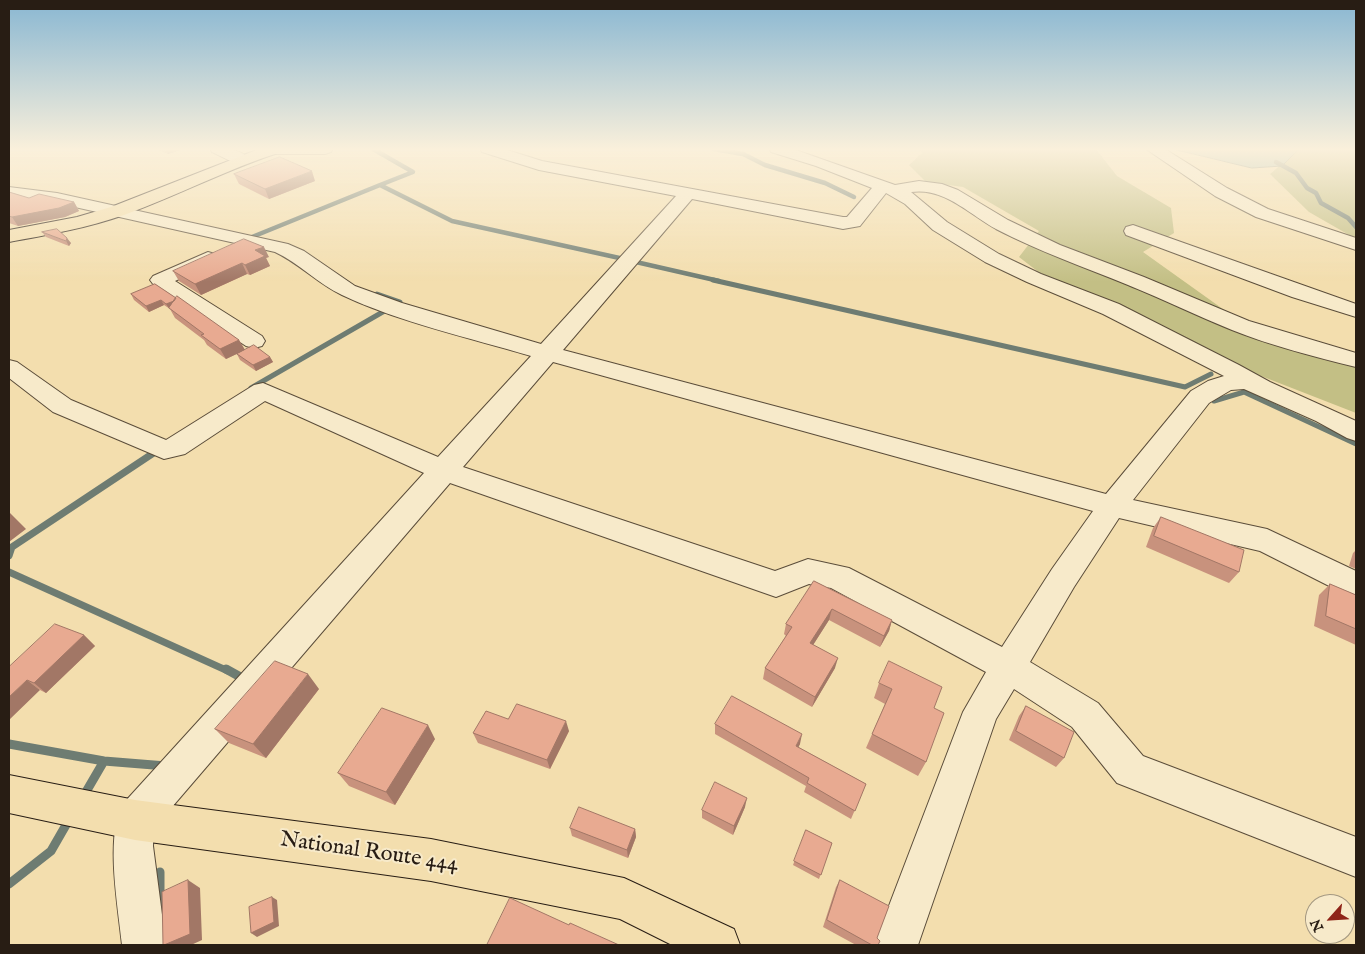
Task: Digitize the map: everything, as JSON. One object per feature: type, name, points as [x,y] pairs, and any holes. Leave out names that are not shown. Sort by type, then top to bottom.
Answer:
[{"type":"main road","points":[[9,236],[81,221],[117,211],[160,194]]},
{"type":"main road","name":"National Route 444","points":[[9,794],[135,820],[430,860],[624,899],[718,945]]},
{"type":"street","points":[[21,194],[57,198],[281,248],[297,255],[348,290],[390,307],[547,353],[1112,506],[1267,541],[1356,585]]},
{"type":"street","points":[[144,945],[133,846],[135,820],[688,194]]},
{"type":"street","points":[[691,194],[843,223],[853,222],[883,194]]},
{"type":"street","points":[[899,194],[911,200],[940,226],[992,258],[1034,278],[1111,309],[1231,370],[1247,381],[1351,426]]},
{"type":"street","points":[[951,194],[1001,224],[1052,249],[1137,281],[1241,326],[1283,340],[1356,360]]},
{"type":"street","points":[[1224,194],[1262,213],[1356,244]]},
{"type":"street","points":[[1133,231],[1174,244],[1327,302],[1356,311]]},
{"type":"street","points":[[246,240],[160,280],[254,341]]},
{"type":"street","points":[[9,367],[62,406],[159,448],[176,448],[264,391],[444,470],[776,584],[808,571],[838,577],[1009,667],[1085,715],[1130,770],[1356,857]]},
{"type":"street","points":[[896,945],[981,712],[1063,578],[1112,506],[1200,396],[1214,387],[1229,381],[1247,381]]},
{"type":"shaded area","points":[[974,194],[1147,194],[1171,208],[1174,233],[1143,252],[1262,337],[1356,365],[1356,413],[1238,367],[1045,277],[1019,257],[1039,231]]},
{"type":"shaded area","points":[[1290,194],[1356,194],[1356,239],[1309,212]]},
{"type":"building","points":[[9,194],[29,198],[39,194],[74,202],[59,208],[9,216]]},
{"type":"building","points":[[57,229],[67,238],[66,241],[42,232]]},
{"type":"building","points":[[244,239],[264,247],[255,250],[265,256],[245,265],[242,263],[195,284],[173,271]]},
{"type":"building","points":[[155,284],[176,298],[174,301],[166,304],[161,300],[146,306],[131,294]]},
{"type":"building","points":[[177,296],[239,340],[220,349],[201,335],[204,334],[169,308]]},
{"type":"building","points":[[254,345],[270,357],[253,365],[237,354]]},
{"type":"building","points":[[1161,517],[1244,550],[1239,572],[1154,536]]},
{"type":"building","points":[[814,581],[892,620],[884,636],[832,609],[810,643],[838,658],[815,697],[765,668],[792,627],[786,624]]},
{"type":"building","points":[[1330,584],[1356,595],[1356,629],[1326,616]]},
{"type":"building","points":[[55,624],[84,635],[34,683],[27,680],[9,697],[9,667]]},
{"type":"building","points":[[275,661],[308,674],[253,744],[215,729]]},
{"type":"building","points":[[889,661],[942,687],[934,708],[944,713],[926,762],[872,734],[892,689],[879,683]]},
{"type":"building","points":[[732,696],[802,734],[796,746],[866,784],[855,811],[807,783],[809,778],[715,724]]},
{"type":"building","points":[[517,704],[566,721],[547,760],[473,733],[486,711],[508,719]]},
{"type":"building","points":[[1026,706],[1074,732],[1064,758],[1016,731]]},
{"type":"building","points":[[382,708],[428,725],[386,792],[338,773]]},
{"type":"building","points":[[715,782],[747,798],[734,826],[702,810]]},
{"type":"building","points":[[579,807],[635,829],[627,850],[570,828]]},
{"type":"building","points":[[806,830],[832,843],[821,875],[794,861]]},
{"type":"building","points":[[188,880],[190,934],[163,945],[162,892]]},
{"type":"building","points":[[840,880],[889,906],[877,938],[880,941],[878,945],[872,945],[827,920]]},
{"type":"building","points":[[272,897],[274,922],[251,933],[249,907]]},
{"type":"building","points":[[510,898],[569,925],[570,923],[619,945],[487,945]]},
{"type":"waterway","points":[[256,238],[252,237],[359,194]]},
{"type":"waterway","points":[[397,194],[452,221],[624,259]]},
{"type":"waterway","points":[[847,194],[854,197]]},
{"type":"waterway","points":[[1316,194],[1321,203],[1348,218],[1356,227]]},
{"type":"waterway","points":[[636,262],[719,281]]},
{"type":"waterway","points":[[713,280],[1185,387],[1211,374]]},
{"type":"waterway","points":[[251,388],[400,302],[377,294]]},
{"type":"waterway","points":[[1214,401],[1244,392],[1356,444]]},
{"type":"waterway","points":[[9,556],[12,547],[158,450]]},
{"type":"waterway","points":[[9,572],[228,671]]},
{"type":"waterway","points":[[226,669],[244,679]]},
{"type":"waterway","points":[[9,744],[104,761]]},
{"type":"waterway","points":[[83,797],[104,761]]},
{"type":"waterway","points":[[104,761],[166,766]]},
{"type":"waterway","points":[[9,884],[51,851],[70,818]]},
{"type":"waterway","points":[[160,872],[160,909]]}]
